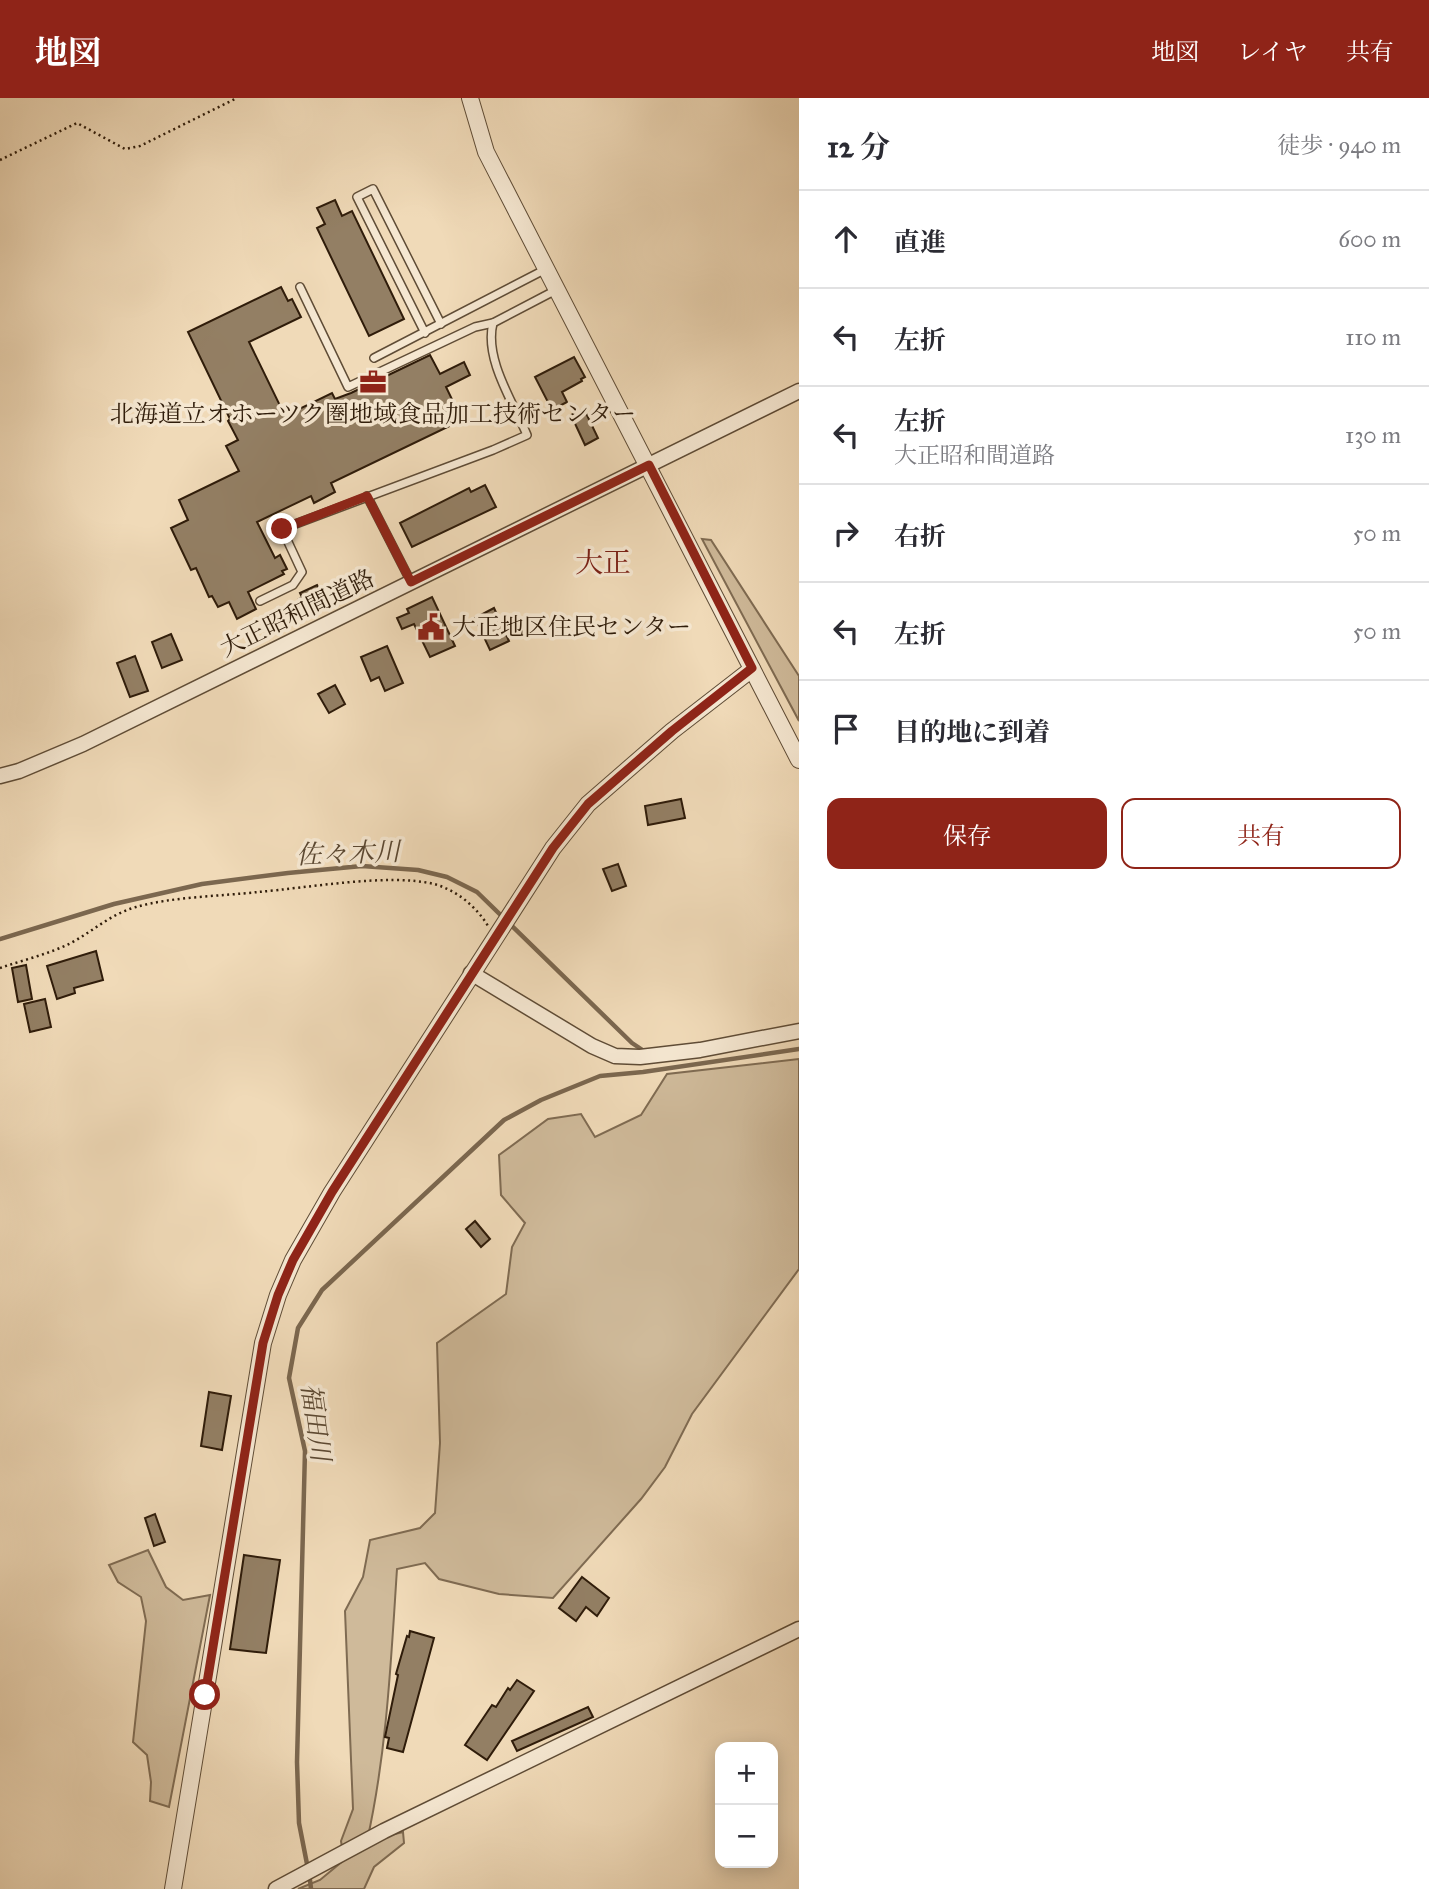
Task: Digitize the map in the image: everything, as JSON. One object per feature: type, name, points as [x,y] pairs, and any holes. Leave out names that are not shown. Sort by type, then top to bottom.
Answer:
[{"type":"street","points":[[470,98],[486,152],[799,760]]},
{"type":"street","name":"大正昭和間道路","points":[[0,776],[19,771],[82,744],[799,391]]},
{"type":"street","points":[[173,1889],[263,1343],[278,1295],[293,1260],[332,1192],[553,848],[588,804],[672,731],[752,668]]},
{"type":"street","points":[[471,973],[592,1046],[615,1056],[640,1057],[700,1050],[799,1031]]},
{"type":"street","points":[[276,1889],[384,1831],[799,1629]]},
{"type":"lane","points":[[425,332],[357,197],[373,189],[441,324]]},
{"type":"lane","points":[[374,358],[547,269]]},
{"type":"lane","points":[[300,287],[348,387],[475,327],[494,323],[558,289]]},
{"type":"lane","points":[[260,601],[293,585],[302,572],[282,529],[527,435],[498,369],[490,335],[494,323]]},
{"type":"lane","points":[[367,496],[411,582]]},
{"type":"path","points":[[0,160],[77,123],[125,149],[141,146],[237,98]]},
{"type":"path","points":[[0,968],[70,944],[115,915],[138,906],[374,881],[418,881],[437,885],[456,893],[498,933]]},
{"type":"shaded area","points":[[702,539],[711,540],[799,676],[799,721]]},
{"type":"shaded area","points":[[799,1059],[799,1269],[692,1414],[665,1467],[641,1499],[553,1598],[499,1594],[439,1579],[425,1563],[397,1569],[384,1740],[367,1841],[403,1832],[404,1843],[374,1867],[364,1889],[298,1889],[320,1880],[344,1860],[341,1841],[353,1809],[345,1611],[363,1577],[370,1540],[420,1528],[435,1513],[440,1443],[437,1343],[506,1294],[512,1247],[525,1223],[501,1195],[499,1155],[548,1119],[581,1114],[595,1137],[641,1115],[667,1074]]},
{"type":"shaded area","points":[[148,1550],[166,1587],[183,1600],[210,1595],[169,1807],[150,1801],[151,1782],[147,1755],[133,1742],[146,1621],[141,1597],[118,1582],[109,1565]]},
{"type":"building","points":[[335,200],[342,216],[352,211],[404,319],[369,336],[317,228],[325,224],[317,208]]},
{"type":"building","points":[[281,287],[288,301],[292,299],[301,317],[249,342],[285,416],[332,393],[335,399],[351,393],[430,355],[440,374],[464,362],[470,375],[446,387],[462,420],[331,483],[335,492],[314,503],[311,496],[257,522],[275,558],[280,555],[287,569],[282,571],[284,574],[248,592],[256,609],[237,619],[229,602],[218,607],[212,596],[209,597],[196,568],[191,570],[171,528],[188,520],[179,500],[239,471],[226,446],[238,440],[188,332]]},
{"type":"building","points":[[574,357],[585,377],[562,392],[567,402],[552,410],[535,377]]},
{"type":"building","points":[[584,409],[598,438],[585,445],[571,415]]},
{"type":"building","points":[[485,485],[496,507],[412,547],[400,523],[469,488],[471,492]]},
{"type":"building","points":[[317,585],[323,598],[304,608],[299,599],[302,597],[300,593]]},
{"type":"building","name":"大正地区住民センター","points":[[432,597],[455,646],[430,657],[414,624],[402,629],[397,618],[409,613],[407,609]]},
{"type":"building","points":[[494,608],[509,641],[490,650],[475,618]]},
{"type":"building","points":[[171,634],[182,660],[162,668],[152,642]]},
{"type":"building","points":[[387,646],[403,683],[385,691],[379,677],[371,681],[361,657]]},
{"type":"building","points":[[135,656],[148,691],[130,697],[117,663]]},
{"type":"building","points":[[335,685],[345,704],[329,713],[318,694]]},
{"type":"building","points":[[681,799],[685,818],[648,825],[645,806]]},
{"type":"building","points":[[618,864],[626,886],[612,891],[603,869]]},
{"type":"building","points":[[96,951],[103,980],[74,988],[75,993],[57,999],[47,966]]},
{"type":"building","points":[[26,965],[32,999],[18,1002],[12,968]]},
{"type":"building","points":[[45,999],[51,1027],[30,1032],[24,1004]]},
{"type":"building","points":[[475,1221],[490,1239],[481,1247],[466,1229]]},
{"type":"building","points":[[209,1392],[231,1396],[222,1450],[201,1446]]},
{"type":"building","points":[[155,1514],[165,1542],[154,1546],[145,1518]]},
{"type":"building","points":[[244,1555],[280,1560],[266,1653],[230,1649]]},
{"type":"building","points":[[582,1577],[609,1598],[597,1616],[586,1607],[576,1621],[559,1608]]},
{"type":"building","points":[[410,1631],[434,1638],[403,1752],[387,1748],[389,1738],[385,1737],[398,1675],[396,1674]]},
{"type":"building","points":[[517,1680],[534,1691],[487,1760],[465,1745],[492,1705],[496,1707],[508,1688],[510,1690]]},
{"type":"building","points":[[588,1707],[593,1717],[517,1751],[512,1741]]},
{"type":"waterway","name":"佐々木川","points":[[0,939],[114,904],[202,884],[362,866],[418,870],[447,877],[477,892],[632,1043],[647,1053]]},
{"type":"waterway","name":"福田川","points":[[307,1864],[299,1823],[297,1762],[305,1451],[289,1378],[298,1328],[322,1290],[504,1120],[541,1100],[600,1076],[799,1049]]},
{"type":"waterway","name":"福田川","points":[[310,1880],[311,1889]]},
{"type":"place","name":"北海道立オホーツク圏地域食品加工技術センター","points":[[373,382]]},
{"type":"place","name":"大正地区住民センター","points":[[431,627]]},
{"type":"district","name":"大正","points":[[603,562]]},
{"type":"route","points":[[205,1695],[263,1343],[278,1295],[293,1260],[332,1192],[553,848],[588,804],[621,774],[752,668],[649,465],[411,582],[367,496],[282,529]]}]
